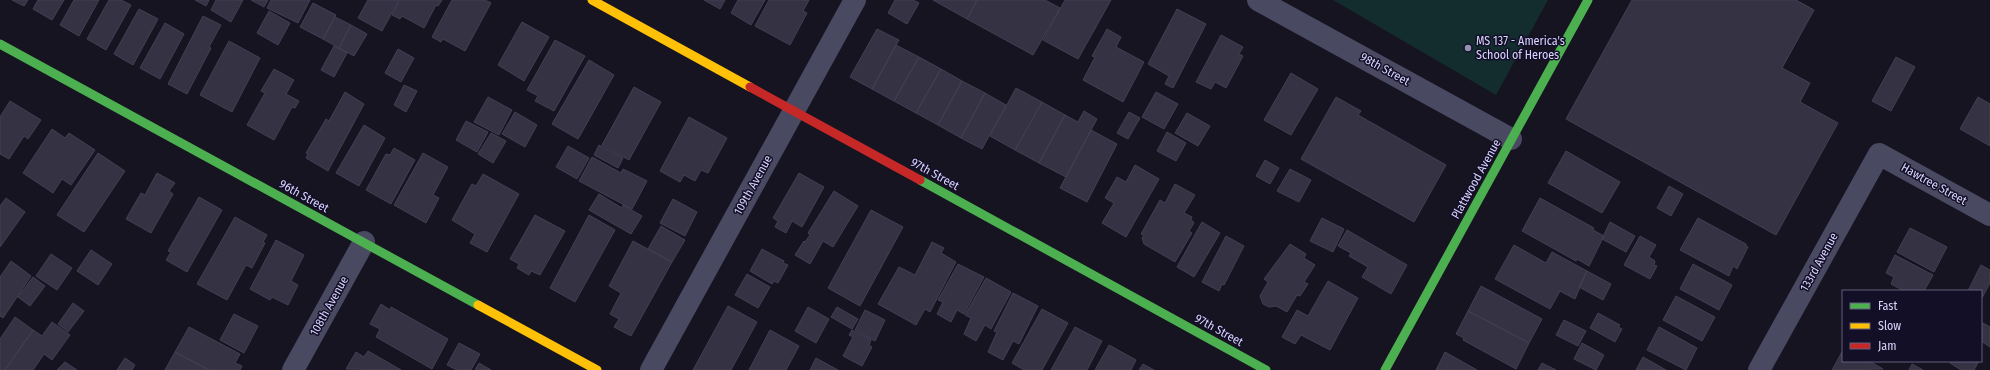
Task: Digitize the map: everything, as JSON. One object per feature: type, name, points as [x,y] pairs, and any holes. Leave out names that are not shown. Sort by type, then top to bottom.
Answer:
[{"type":"street","name":"97th Street","points":[[592,0],[1266,370]]},
{"type":"street","name":"109th Avenue","points":[[651,370],[855,0]]},
{"type":"street","name":"98th Street","points":[[1258,0],[1511,139]]},
{"type":"street","name":"Plattwood Avenue","points":[[1385,370],[1588,0]]},
{"type":"street","name":"96th Street","points":[[0,44],[596,370]]},
{"type":"street","name":"Hawtree Street","points":[[1879,154],[1990,215]]},
{"type":"street","name":"133rd Avenue","points":[[1759,370],[1879,154]]},
{"type":"street","name":"108th Avenue","points":[[293,370],[364,242]]},
{"type":"green space","name":"MS 137 - America's School of Heroes","points":[[1333,0],[1548,0],[1496,95]]},
{"type":"building","points":[[12,0],[28,0],[24,6]]},
{"type":"building","points":[[38,0],[64,0],[52,20],[33,9]]},
{"type":"building","points":[[74,0],[99,0],[79,36],[60,25]]},
{"type":"building","points":[[109,0],[121,0],[131,5],[106,50],[87,39]]},
{"type":"building","points":[[195,0],[209,0],[206,6]]},
{"type":"building","points":[[216,0],[243,0],[231,22],[211,10]]},
{"type":"building","points":[[251,0],[268,0],[264,7]]},
{"type":"building","points":[[271,0],[310,0],[298,23],[267,8]]},
{"type":"building","points":[[368,0],[399,0],[382,31],[358,18]]},
{"type":"building","points":[[400,0],[442,0],[438,6],[436,5],[424,28],[402,16],[400,19],[392,15]]},
{"type":"building","points":[[452,0],[485,0],[491,3],[465,51],[443,39],[441,42],[432,37]]},
{"type":"building","points":[[704,0],[725,0],[720,9]]},
{"type":"building","points":[[738,0],[765,0],[751,25],[731,13]]},
{"type":"building","points":[[769,0],[809,0],[803,11],[807,13],[790,45],[755,26]]},
{"type":"building","points":[[895,0],[913,0],[919,3],[907,24],[888,13]]},
{"type":"building","points":[[933,0],[977,0],[967,19]]},
{"type":"building","points":[[977,0],[1045,0],[1060,8],[1033,55],[967,19]]},
{"type":"building","points":[[1065,0],[1111,0],[1078,59],[1043,40]]},
{"type":"building","points":[[1632,0],[1796,0],[1814,10],[1782,68],[1810,83],[1800,102],[1838,123],[1776,235],[1566,119]]},
{"type":"building","points":[[313,3],[336,15],[323,39],[300,27]]},
{"type":"building","points":[[139,9],[158,19],[133,65],[114,54]]},
{"type":"building","points":[[1177,9],[1206,24],[1173,88],[1165,84],[1169,76],[1148,64]]},
{"type":"building","points":[[269,11],[290,23],[278,45],[257,33]]},
{"type":"building","points":[[203,16],[221,25],[187,94],[168,84]]},
{"type":"building","points":[[335,17],[351,25],[339,48],[323,39]]},
{"type":"building","points":[[522,22],[549,37],[524,81],[498,65]]},
{"type":"building","points":[[165,23],[184,34],[160,79],[140,68]]},
{"type":"building","points":[[351,25],[367,34],[354,56],[339,48]]},
{"type":"building","points":[[877,29],[899,40],[872,89],[850,77]]},
{"type":"building","points":[[1107,29],[1121,37],[1116,47],[1144,62],[1123,102],[1083,80],[1095,57],[1092,56]]},
{"type":"building","points":[[1221,35],[1243,47],[1239,54],[1243,56],[1226,88],[1215,82],[1211,89],[1196,82]]},
{"type":"building","points":[[555,40],[585,56],[554,111],[535,101],[538,96],[527,90]]},
{"type":"building","points":[[229,41],[260,58],[232,112],[200,95]]},
{"type":"building","points":[[896,45],[919,57],[894,101],[872,89]]},
{"type":"building","points":[[334,46],[347,53],[334,77],[321,70]]},
{"type":"building","points":[[398,49],[414,58],[401,82],[385,73]]},
{"type":"building","points":[[919,57],[941,69],[916,113],[894,101]]},
{"type":"building","points":[[1896,57],[1915,67],[1891,111],[1872,101]]},
{"type":"building","points":[[589,60],[614,75],[578,139],[552,124]]},
{"type":"building","points":[[274,69],[294,80],[286,94],[299,101],[295,108],[292,107],[274,140],[247,125],[265,93],[261,91]]},
{"type":"building","points":[[941,69],[962,81],[938,125],[916,113]]},
{"type":"building","points":[[1291,73],[1318,89],[1291,135],[1264,120]]},
{"type":"building","points":[[962,81],[985,93],[961,138],[938,125]]},
{"type":"building","points":[[404,85],[417,91],[406,112],[394,105]]},
{"type":"building","points":[[634,87],[661,102],[629,160],[602,145]]},
{"type":"building","points":[[1016,88],[1042,102],[1015,150],[990,136]]},
{"type":"building","points":[[345,92],[364,104],[328,171],[306,158],[308,154],[306,153],[326,119],[329,121]]},
{"type":"building","points":[[1156,92],[1178,104],[1164,129],[1142,117]]},
{"type":"building","points":[[985,93],[1006,105],[982,149],[961,138]]},
{"type":"building","points":[[488,97],[512,110],[499,135],[474,122]]},
{"type":"building","points":[[1336,97],[1361,111],[1358,115],[1446,165],[1414,222],[1301,159]]},
{"type":"building","points":[[1978,97],[1990,104],[1990,146],[1960,129]]},
{"type":"building","points":[[10,101],[41,120],[28,139],[24,136],[9,159],[0,154],[0,117]]},
{"type":"building","points":[[1042,102],[1065,115],[1039,163],[1015,150]]},
{"type":"building","points":[[1084,111],[1097,119],[1066,177],[1039,163],[1065,115],[1078,122]]},
{"type":"building","points":[[515,112],[537,125],[525,147],[502,134]]},
{"type":"building","points":[[1129,112],[1140,118],[1128,139],[1117,133]]},
{"type":"building","points":[[1187,113],[1210,126],[1198,146],[1175,133]]},
{"type":"building","points":[[689,117],[727,138],[708,173],[701,170],[695,181],[684,175],[680,182],[660,171]]},
{"type":"building","points":[[466,121],[488,132],[477,152],[456,140]]},
{"type":"building","points":[[364,125],[385,138],[359,186],[336,173]]},
{"type":"building","points":[[52,129],[65,138],[69,133],[95,150],[71,185],[62,179],[53,193],[23,173]]},
{"type":"building","points":[[1091,130],[1117,144],[1087,202],[1060,188]]},
{"type":"building","points":[[1167,132],[1186,143],[1176,161],[1157,151]]},
{"type":"building","points":[[491,133],[506,141],[493,163],[478,154]]},
{"type":"building","points":[[599,145],[623,158],[618,168],[594,155]]},
{"type":"building","points":[[568,146],[589,158],[577,179],[556,167]]},
{"type":"building","points":[[394,148],[415,160],[391,204],[366,190],[386,154],[390,155]]},
{"type":"building","points":[[1566,151],[1620,182],[1602,213],[1548,183]]},
{"type":"building","points":[[98,153],[125,171],[84,232],[57,215]]},
{"type":"building","points":[[423,153],[448,167],[433,195],[439,198],[426,223],[394,205]]},
{"type":"building","points":[[592,157],[621,173],[623,169],[647,181],[632,209],[579,181]]},
{"type":"building","points":[[1265,160],[1279,168],[1270,184],[1256,176]]},
{"type":"building","points":[[1135,165],[1159,179],[1126,237],[1102,223],[1114,203],[1105,198],[1117,177],[1126,182]]},
{"type":"building","points":[[1290,169],[1311,180],[1299,202],[1277,191]]},
{"type":"building","points":[[157,173],[175,183],[169,191],[173,194],[151,233],[126,219],[141,193],[145,195]]},
{"type":"building","points":[[799,173],[824,187],[802,227],[792,221],[786,233],[775,227],[778,221],[773,218]]},
{"type":"building","points":[[483,174],[519,194],[487,252],[470,243],[475,234],[452,220],[472,184],[476,186]]},
{"type":"building","points":[[1175,184],[1195,195],[1184,213],[1192,217],[1191,219],[1194,223],[1189,231],[1192,233],[1175,262],[1144,244],[1142,238],[1144,235],[1141,234],[1160,200],[1165,203]]},
{"type":"building","points":[[1669,186],[1683,194],[1671,216],[1657,208]]},
{"type":"building","points":[[834,191],[858,206],[833,247],[823,241],[810,264],[795,255],[810,235],[808,233]]},
{"type":"building","points":[[599,194],[622,208],[623,205],[642,216],[631,234],[589,210]]},
{"type":"building","points":[[199,197],[222,210],[187,272],[166,260],[171,252],[168,251]]},
{"type":"building","points":[[6,198],[25,212],[0,247],[0,206]]},
{"type":"building","points":[[1540,198],[1594,228],[1593,230],[1604,236],[1589,266],[1577,259],[1576,261],[1522,231]]},
{"type":"building","points":[[673,199],[697,212],[685,236],[660,223]]},
{"type":"building","points":[[871,210],[903,227],[860,306],[828,288]]},
{"type":"building","points":[[535,215],[565,231],[540,275],[531,271],[529,275],[517,268],[519,264],[510,259]]},
{"type":"building","points":[[589,215],[615,230],[575,302],[550,288]]},
{"type":"building","points":[[235,217],[267,235],[263,242],[265,243],[252,268],[246,265],[227,300],[197,284]]},
{"type":"building","points":[[1322,218],[1344,229],[1333,252],[1310,241]]},
{"type":"building","points":[[1698,218],[1746,244],[1748,247],[1737,269],[1733,266],[1729,276],[1680,250]]},
{"type":"building","points":[[1202,222],[1220,233],[1194,277],[1177,267]]},
{"type":"building","points":[[1610,222],[1635,236],[1626,252],[1602,239]]},
{"type":"building","points":[[661,226],[685,240],[672,262],[648,249]]},
{"type":"building","points":[[1910,228],[1947,247],[1934,272],[1897,252]]},
{"type":"building","points":[[1347,230],[1407,265],[1391,294],[1362,277],[1368,267],[1349,256],[1351,253],[1338,246]]},
{"type":"building","points":[[1226,236],[1244,246],[1224,285],[1222,284],[1219,291],[1202,282]]},
{"type":"building","points":[[1640,236],[1656,245],[1649,257],[1655,261],[1654,265],[1657,266],[1650,279],[1624,265]]},
{"type":"building","points":[[276,240],[304,255],[291,281],[298,285],[288,305],[272,297],[270,300],[250,289]]},
{"type":"building","points":[[633,241],[672,262],[631,336],[614,327],[619,319],[610,314],[621,293],[609,286]]},
{"type":"building","points":[[932,242],[944,248],[941,253],[956,262],[930,312],[925,309],[916,325],[878,304],[899,267],[915,275]]},
{"type":"building","points":[[1290,244],[1306,254],[1304,258],[1315,265],[1304,282],[1308,284],[1300,296],[1297,295],[1287,312],[1276,306],[1269,307],[1263,304],[1260,296],[1268,282],[1264,279]]},
{"type":"building","points":[[1514,245],[1546,263],[1552,252],[1587,271],[1575,299],[1560,291],[1550,309],[1495,279]]},
{"type":"building","points":[[762,249],[784,261],[783,263],[788,265],[778,283],[774,281],[772,284],[750,271]]},
{"type":"building","points":[[91,250],[112,264],[98,285],[77,271]]},
{"type":"building","points":[[51,254],[72,268],[57,290],[36,276]]},
{"type":"building","points":[[1895,255],[1933,275],[1925,290],[1902,290],[1891,284],[1894,277],[1886,273]]},
{"type":"building","points":[[11,261],[31,276],[3,318],[0,316],[0,277]]},
{"type":"building","points":[[958,264],[984,277],[964,314],[957,310],[951,322],[937,314],[943,302],[938,300]]},
{"type":"building","points":[[1693,264],[1732,285],[1719,310],[1680,289]]},
{"type":"building","points":[[1981,265],[1990,270],[1990,283],[1982,298],[1982,290],[1968,290]]},
{"type":"building","points":[[1587,271],[1611,284],[1603,300],[1579,287]]},
{"type":"building","points":[[747,274],[770,287],[758,308],[735,295]]},
{"type":"building","points":[[33,277],[45,286],[30,306],[18,297]]},
{"type":"building","points":[[986,278],[1011,292],[991,329],[985,325],[976,341],[964,334],[971,318],[965,315]]},
{"type":"building","points":[[1328,281],[1358,298],[1330,350],[1301,335],[1295,344],[1282,337],[1297,310],[1308,316]]},
{"type":"building","points":[[1481,286],[1542,319],[1529,343],[1468,311]]},
{"type":"building","points":[[1013,293],[1038,306],[1019,344],[1013,341],[1003,360],[988,352],[997,332],[994,331]]},
{"type":"building","points":[[1676,296],[1715,317],[1702,341],[1663,320]]},
{"type":"building","points":[[73,303],[84,311],[68,332],[58,324]]},
{"type":"building","points":[[381,304],[390,310],[391,307],[448,339],[432,369],[376,337],[380,329],[370,324]]},
{"type":"building","points":[[728,306],[757,322],[731,370],[693,370]]},
{"type":"building","points":[[808,307],[829,319],[816,343],[795,331]]},
{"type":"building","points":[[837,307],[858,319],[852,329],[831,317]]},
{"type":"building","points":[[1042,309],[1068,323],[1042,370],[1024,370],[1012,363]]},
{"type":"building","points":[[865,310],[885,320],[875,341],[855,330]]},
{"type":"building","points":[[1468,311],[1529,343],[1516,369],[1463,340],[1464,338],[1456,334]]},
{"type":"building","points":[[1598,313],[1620,325],[1618,327],[1622,329],[1615,342],[1590,328]]},
{"type":"building","points":[[234,314],[258,326],[244,353],[220,340]]},
{"type":"building","points":[[15,317],[33,330],[5,370],[0,370],[0,339]]},
{"type":"building","points":[[1564,320],[1586,331],[1578,346],[1556,335]]},
{"type":"building","points":[[52,322],[70,335],[52,360],[44,354],[33,370],[5,370],[33,330],[42,336]]},
{"type":"building","points":[[1982,323],[1990,327],[1990,347],[1982,342]]},
{"type":"building","points":[[189,327],[240,354],[235,363],[242,366],[240,370],[209,370],[175,352]]},
{"type":"building","points":[[1075,327],[1102,341],[1087,370],[1051,370]]},
{"type":"building","points":[[1659,327],[1697,348],[1686,370],[1647,350]]},
{"type":"building","points":[[770,330],[799,346],[786,370],[749,370]]},
{"type":"building","points":[[852,330],[871,340],[869,345],[872,347],[862,366],[843,356],[853,337],[849,335]]},
{"type":"building","points":[[459,343],[480,354],[471,370],[457,370],[447,365]]},
{"type":"building","points":[[1582,343],[1604,355],[1596,370],[1574,359]]},
{"type":"building","points":[[1109,345],[1136,360],[1131,370],[1095,370]]},
{"type":"building","points":[[368,351],[401,370],[346,369],[356,352],[364,357]]},
{"type":"building","points":[[175,352],[209,370],[165,370]]},
{"type":"building","points":[[1445,352],[1477,370],[1436,370]]},
{"type":"building","points":[[1842,352],[1842,362],[1871,362],[1883,369],[1832,370]]},
{"type":"building","points":[[1643,357],[1666,370],[1636,370]]},
{"type":"building","points":[[125,358],[135,365],[132,370],[117,370]]},
{"type":"building","points":[[816,358],[838,370],[810,370]]},
{"type":"building","points":[[65,362],[77,370],[57,370]]},
{"type":"building","points":[[1978,362],[1974,370],[1961,370],[1950,363]]},
{"type":"building","points":[[479,363],[491,370],[475,370]]},
{"type":"building","points":[[1542,363],[1556,370],[1538,370]]},
{"type":"building","points":[[1143,364],[1154,370],[1139,370]]},
{"type":"building","points":[[1912,364],[1923,370],[1909,370]]},
{"type":"traffic: fast","points":[[1385,370],[1588,0]]},
{"type":"traffic: fast","points":[[0,44],[478,305]]},
{"type":"traffic: fast","points":[[920,180],[1266,370]]},
{"type":"traffic: slow","points":[[592,0],[750,87]]},
{"type":"traffic: slow","points":[[478,305],[597,370]]},
{"type":"traffic: jam","points":[[750,87],[920,180]]},
{"type":"place","name":"MS 137 - America's School of Heroes","points":[[1468,48]]}]
